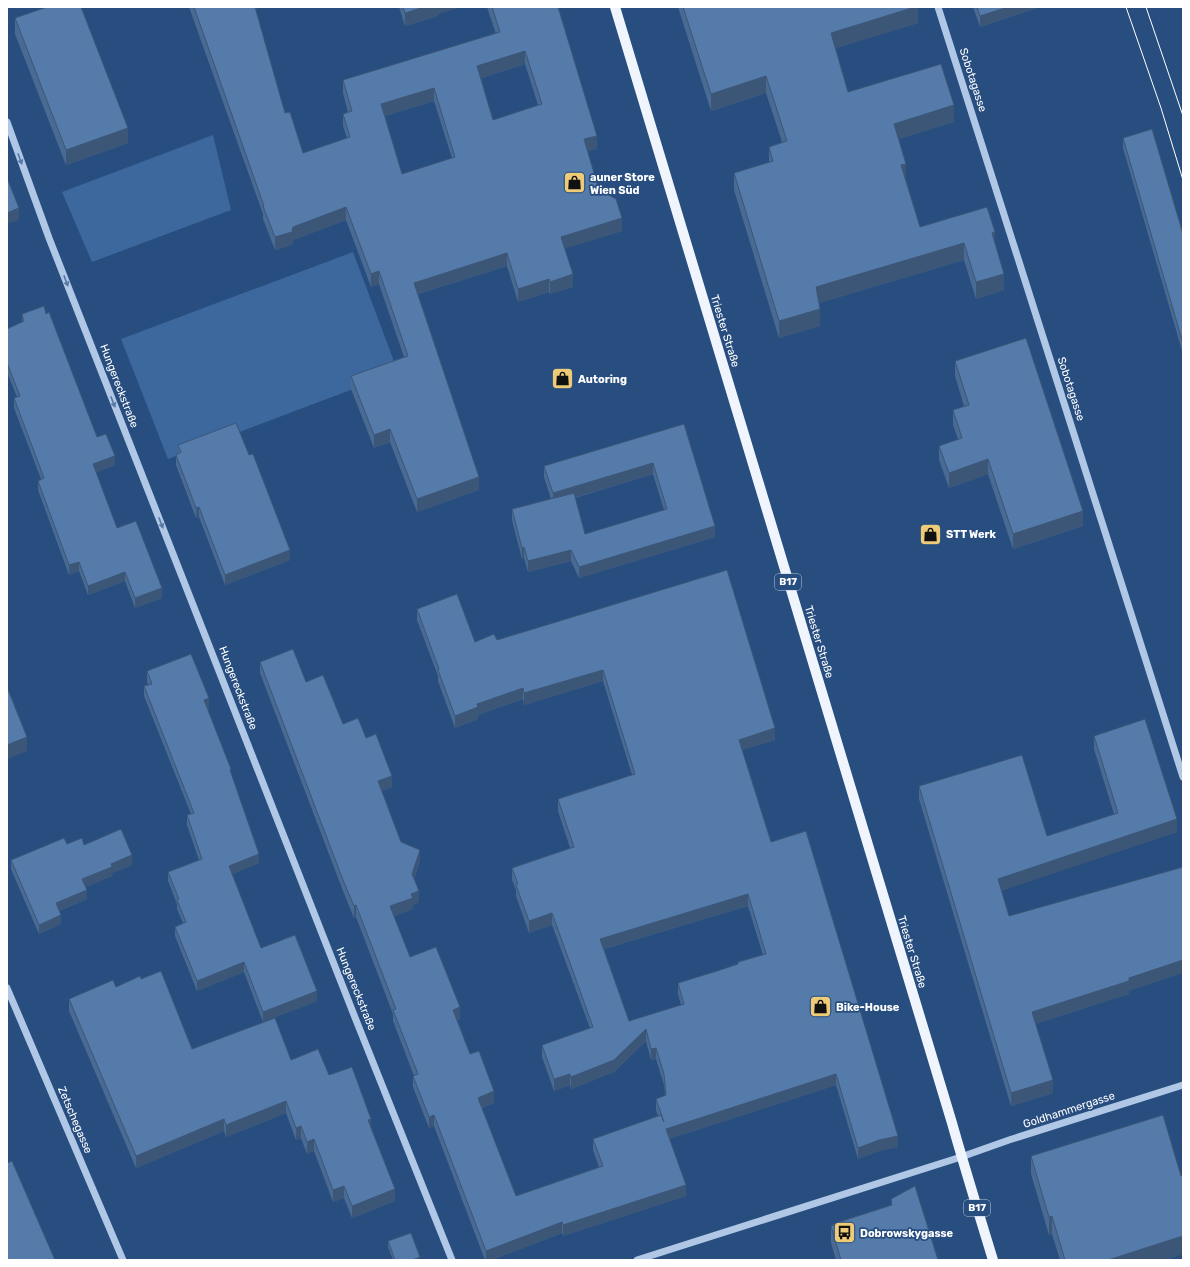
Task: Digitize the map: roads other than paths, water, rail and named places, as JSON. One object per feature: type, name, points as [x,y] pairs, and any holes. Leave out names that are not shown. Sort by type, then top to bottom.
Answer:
[{"type":"main road","name":"Triester Straße","points":[[615,7],[993,1260]]},
{"type":"street","name":"Sobotagasse","points":[[938,7],[1183,777]]},
{"type":"street","name":"Hungereckstraße","points":[[7,122],[49,238],[452,1260]]},
{"type":"street","name":"Zetschegasse","points":[[7,988],[123,1260]]},
{"type":"street","name":"Goldhammergasse","points":[[961,1157],[1009,1140],[1183,1085]]},
{"type":"street","points":[[637,1260],[961,1157]]},
{"type":"tram line","points":[[1126,7],[1161,108],[1183,180]]},
{"type":"tram line","points":[[1146,7],[1183,116]]},
{"type":"place","name":"auner Store Wien Süd","points":[[574,183]]},
{"type":"place","name":"Autoring","points":[[562,379]]},
{"type":"place","name":"STT Werk","points":[[930,534]]},
{"type":"place","name":"Bike-House","points":[[821,1007]]},
{"type":"place","name":"Dobrowskygasse","points":[[844,1233]]}]
